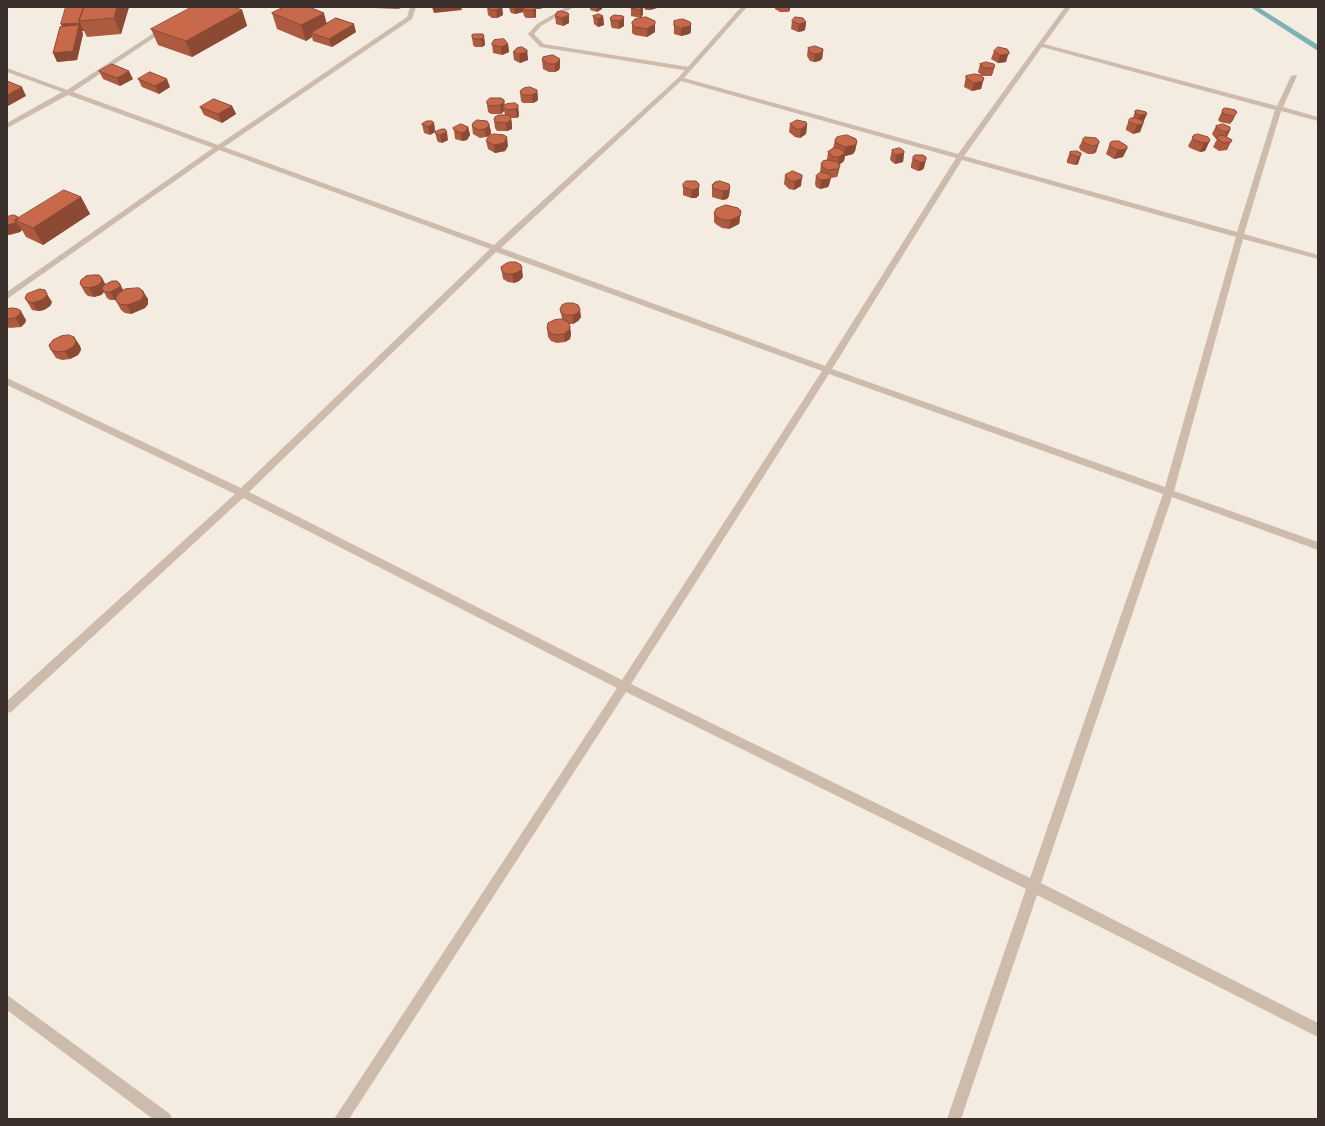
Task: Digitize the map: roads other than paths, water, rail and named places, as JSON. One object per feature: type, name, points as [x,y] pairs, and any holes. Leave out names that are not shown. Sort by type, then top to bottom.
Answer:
[{"type":"street","points":[[7,296],[218,148],[410,18],[413,7]]},
{"type":"street","points":[[7,708],[242,493],[495,248],[680,79],[744,7]]},
{"type":"street","points":[[341,1119],[624,686],[827,370],[960,157],[1068,7]]},
{"type":"street","points":[[569,8],[539,25],[531,34],[542,46],[689,69]]},
{"type":"street","points":[[7,126],[68,92],[172,24]]},
{"type":"street","points":[[1041,45],[1318,119]]},
{"type":"street","points":[[7,70],[827,370],[1169,491],[1318,546]]},
{"type":"street","points":[[954,1119],[1169,491],[1240,236],[1279,108],[1294,76]]},
{"type":"street","points":[[680,79],[1318,257]]},
{"type":"street","points":[[7,380],[242,493],[624,686],[1033,886],[1318,1030]]},
{"type":"street","points":[[7,1002],[165,1119]]},
{"type":"waterway","points":[[1253,7],[1313,44],[1318,49]]}]
